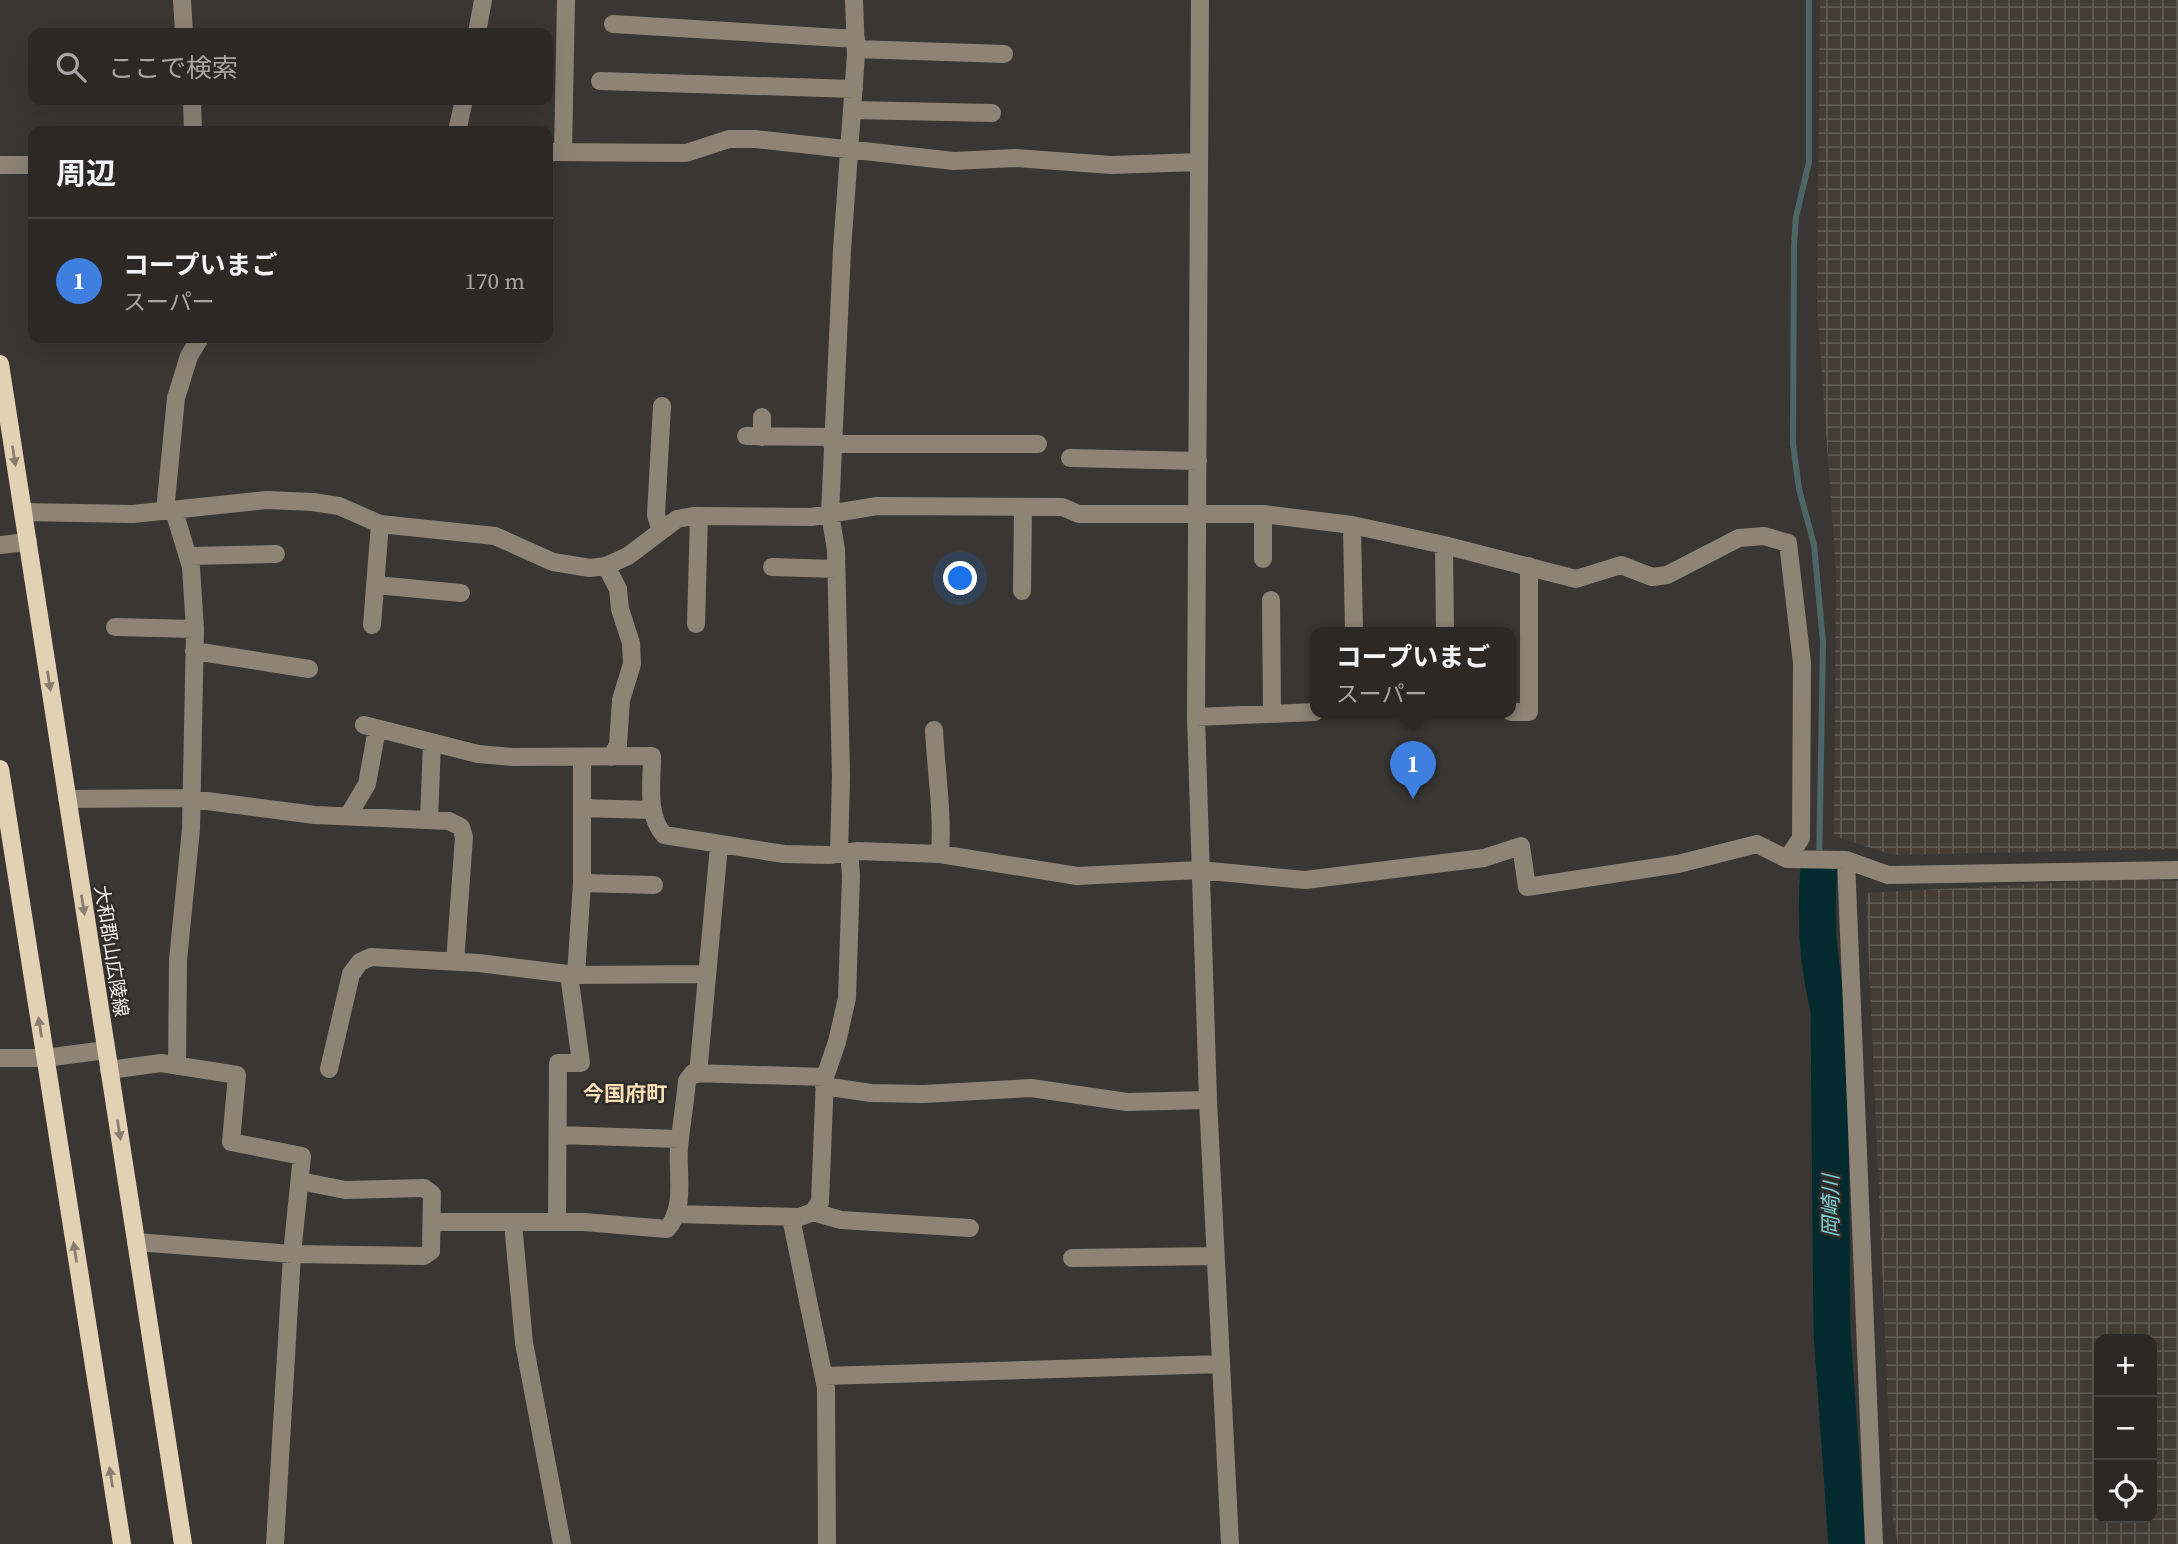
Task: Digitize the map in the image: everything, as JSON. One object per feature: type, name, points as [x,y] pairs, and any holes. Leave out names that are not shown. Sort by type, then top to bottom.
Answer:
[{"type":"main road","name":"大和郡山広陵線","points":[[0,364],[183,1544]]},
{"type":"main road","points":[[0,769],[121,1544]]},
{"type":"street","points":[[182,0],[184,28]]},
{"type":"street","points":[[478,28],[483,0]]},
{"type":"street","points":[[566,0],[555,152],[686,153],[729,139],[755,139],[954,161],[1015,158],[1111,165],[1199,162]]},
{"type":"street","points":[[813,1212],[820,1202],[825,1081],[847,998],[851,875],[844,853],[836,569],[830,514],[832,441],[854,89],[854,0]]},
{"type":"street","points":[[1200,0],[1196,718],[1208,1100],[1230,1544]]},
{"type":"street","points":[[613,24],[1004,54]]},
{"type":"street","points":[[600,81],[854,89]]},
{"type":"street","points":[[192,105],[192,126]]},
{"type":"street","points":[[458,126],[463,105]]},
{"type":"street","points":[[853,110],[992,113]]},
{"type":"street","points":[[0,165],[28,165]]},
{"type":"street","points":[[177,1066],[178,960],[187,895],[192,799],[195,629],[189,556],[170,511],[176,398],[189,356],[197,343]]},
{"type":"street","points":[[661,531],[656,515],[662,406]]},
{"type":"street","points":[[762,417],[754,436],[832,441],[1038,444]]},
{"type":"street","points":[[1070,458],[1198,461]]},
{"type":"street","points":[[23,512],[170,511],[214,503],[267,499],[313,502],[339,506],[380,524],[487,534],[553,562],[590,568],[606,566],[628,556],[677,519],[699,516],[811,517],[877,506],[1062,507],[1079,514],[1263,514],[1352,525],[1444,545],[1576,579],[1621,565],[1652,577],[1667,575],[1739,538],[1764,536],[1788,542],[1802,663],[1801,838],[1791,859]]},
{"type":"street","points":[[1022,591],[1023,507]]},
{"type":"street","points":[[1263,514],[1264,559]]},
{"type":"street","points":[[695,624],[699,516]]},
{"type":"street","points":[[372,625],[380,524]]},
{"type":"street","points":[[1352,525],[1354,627]]},
{"type":"street","points":[[0,545],[28,542]]},
{"type":"street","points":[[1444,545],[1445,627]]},
{"type":"street","points":[[189,556],[276,554]]},
{"type":"street","points":[[606,566],[618,589],[620,609],[631,643],[632,664],[621,700],[618,745],[611,757]]},
{"type":"street","points":[[1516,712],[1529,712],[1530,566]]},
{"type":"street","points":[[772,567],[836,569]]},
{"type":"street","points":[[376,585],[461,593]]},
{"type":"street","points":[[1271,600],[1272,711]]},
{"type":"street","points":[[115,627],[195,629]]},
{"type":"street","points":[[194,651],[309,669]]},
{"type":"street","points":[[1196,718],[1272,711],[1310,712]]},
{"type":"street","points":[[348,816],[367,784],[370,727],[432,743],[501,756],[652,756],[652,810],[655,824],[664,835],[719,846],[784,854],[940,854],[1077,876],[1199,870],[1305,880],[1484,858],[1521,846],[1527,887],[1678,864],[1757,844],[1791,859],[1842,860],[1888,875],[2178,870]]},
{"type":"street","points":[[939,742],[943,816],[940,854]]},
{"type":"street","points":[[429,820],[432,743]]},
{"type":"street","points":[[557,1223],[558,1063],[581,1063],[572,975],[582,883],[582,757]]},
{"type":"street","points":[[67,799],[192,799],[348,816],[449,821],[461,827],[464,837],[455,962]]},
{"type":"street","points":[[582,808],[652,810]]},
{"type":"street","points":[[698,1073],[719,846]]},
{"type":"street","points":[[1842,860],[1874,1544]]},
{"type":"street","points":[[582,883],[654,885]]},
{"type":"street","points":[[328,1069],[351,974],[360,962],[371,957],[455,962],[572,975],[707,974]]},
{"type":"street","points":[[0,1058],[45,1058],[106,1050]]},
{"type":"street","points":[[109,1070],[161,1063],[237,1075],[231,1142],[302,1156],[292,1254],[275,1544]]},
{"type":"street","points":[[432,1222],[557,1223],[667,1228],[675,1214],[687,1081],[693,1073],[825,1081],[871,1093],[923,1094],[1031,1088],[1127,1102],[1208,1100]]},
{"type":"street","points":[[558,1135],[681,1139]]},
{"type":"street","points":[[136,1242],[292,1254],[424,1256],[431,1251],[432,1194],[424,1188],[345,1189],[300,1181]]},
{"type":"street","points":[[675,1214],[791,1218],[813,1212],[841,1220],[970,1228]]},
{"type":"street","points":[[791,1218],[824,1376],[827,1544]]},
{"type":"street","points":[[513,1223],[524,1343],[562,1544]]},
{"type":"street","points":[[1072,1258],[1215,1256]]},
{"type":"street","points":[[824,1376],[1221,1364]]},
{"type":"shaded area","points":[[1820,0],[2178,0],[2178,849],[1893,855],[1834,836],[1836,571],[1817,307]]},
{"type":"shaded area","points":[[2124,879],[2178,881],[2178,1544],[1898,1544],[1893,1521],[1866,893]]},
{"type":"waterway","points":[[1809,0],[1809,162],[1796,217],[1794,245],[1793,444],[1799,489],[1814,545],[1823,642],[1819,869]]},
{"type":"waterway","name":"岡崎川","points":[[1819,869],[1818,940],[1829,1009],[1832,1333],[1847,1544]]},
{"type":"place","name":"コープいまご","points":[[1413,799]]},
{"type":"district","name":"今国府町","points":[[625,1094]]}]
